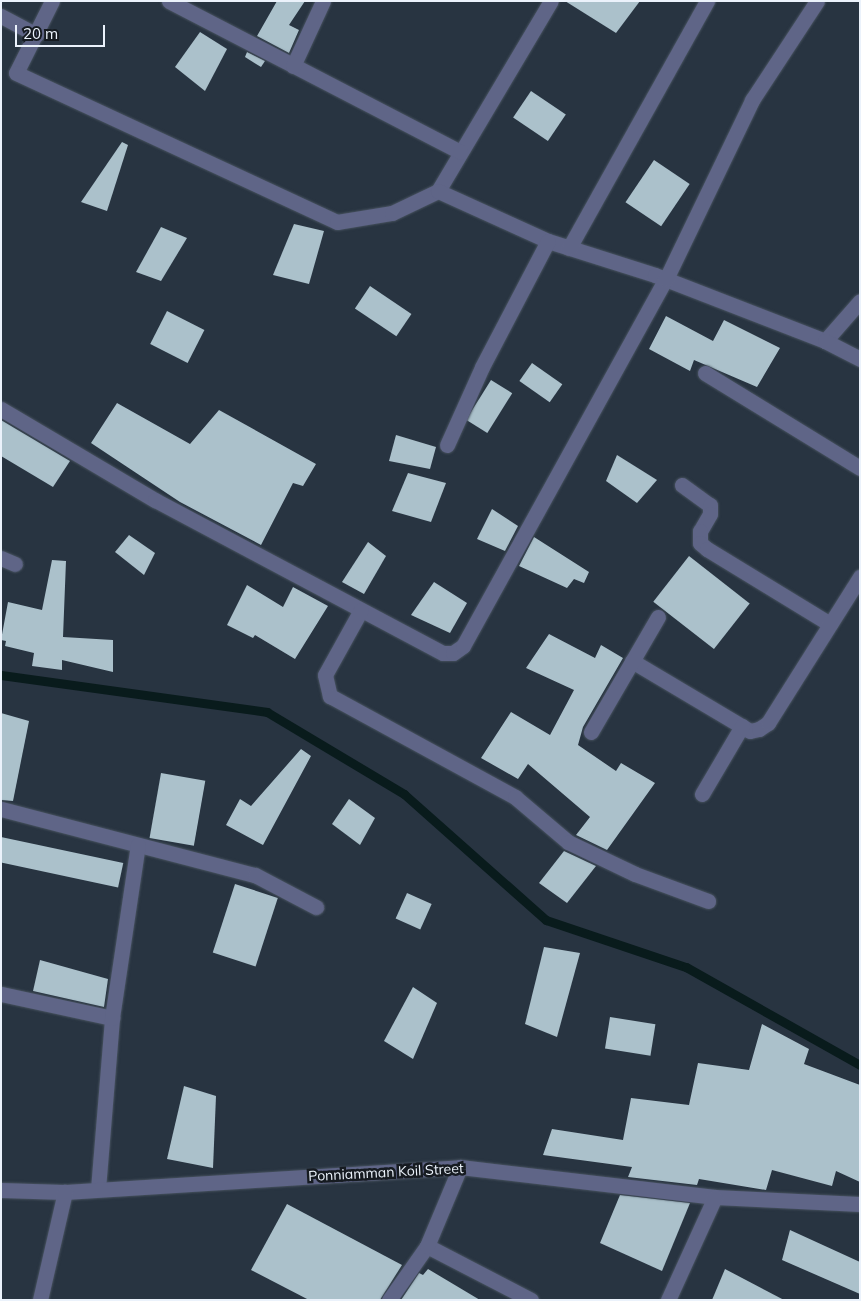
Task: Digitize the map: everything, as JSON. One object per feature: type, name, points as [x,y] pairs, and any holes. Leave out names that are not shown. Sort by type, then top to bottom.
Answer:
[{"type":"street","points":[[52,1],[16,74],[337,222],[392,213],[438,191],[551,1]]},
{"type":"street","points":[[169,1],[460,152]]},
{"type":"street","points":[[293,66],[323,1]]},
{"type":"street","points":[[569,248],[707,1]]},
{"type":"street","points":[[1,409],[155,500],[443,653],[453,653],[463,646],[666,279],[752,100],[817,1]]},
{"type":"street","points":[[1,16],[36,35]]},
{"type":"street","points":[[438,191],[548,241],[666,279],[825,341],[860,359]]},
{"type":"street","points":[[448,445],[482,367],[548,241]]},
{"type":"street","points":[[825,341],[860,301]]},
{"type":"street","points":[[705,374],[860,468]]},
{"type":"street","points":[[682,485],[710,505],[710,514],[700,531],[700,543],[830,624]]},
{"type":"street","points":[[632,661],[750,731],[768,723],[860,577]]},
{"type":"street","points":[[361,610],[325,675],[330,696],[515,796],[568,842],[635,874],[708,901]]},
{"type":"street","points":[[591,732],[658,616]]},
{"type":"street","points":[[702,794],[742,726]]},
{"type":"street","points":[[1,809],[255,875],[316,907]]},
{"type":"street","points":[[98,1189],[112,1018],[138,844]]},
{"type":"street","points":[[1,994],[112,1018]]},
{"type":"street","points":[[389,1300],[426,1246],[460,1167]]},
{"type":"street","name":"Ponniamman Koil Street","points":[[1,1190],[66,1192],[460,1167],[715,1197],[860,1204]]},
{"type":"street","points":[[40,1300],[66,1192]]},
{"type":"street","points":[[668,1300],[715,1197]]},
{"type":"street","points":[[426,1246],[531,1300]]},
{"type":"building","points":[[277,1],[305,1],[289,25],[299,30],[289,53],[257,36]]},
{"type":"building","points":[[565,1],[640,1],[616,33]]},
{"type":"building","points":[[200,32],[227,49],[205,91],[175,67]]},
{"type":"building","points":[[247,52],[265,61],[261,67],[245,57]]},
{"type":"building","points":[[531,91],[566,114],[548,141],[513,118]]},
{"type":"building","points":[[122,142],[128,145],[107,211],[81,202]]},
{"type":"building","points":[[654,160],[690,184],[661,226],[625,202]]},
{"type":"building","points":[[294,224],[324,231],[309,284],[273,275]]},
{"type":"building","points":[[161,227],[187,238],[161,281],[136,272]]},
{"type":"building","points":[[370,286],[411,314],[396,336],[355,308]]},
{"type":"building","points":[[167,311],[204,330],[188,363],[150,344]]},
{"type":"building","points":[[666,316],[713,341],[724,320],[780,348],[757,387],[694,360],[690,371],[649,349]]},
{"type":"building","points":[[532,363],[562,384],[550,402],[519,381]]},
{"type":"building","points":[[491,380],[512,393],[487,433],[466,420]]},
{"type":"building","points":[[117,403],[190,444],[219,410],[316,464],[303,486],[293,483],[261,545],[180,502],[91,443]]},
{"type":"building","points":[[1,420],[70,461],[53,487],[1,456]]},
{"type":"building","points":[[396,435],[436,447],[430,469],[389,461]]},
{"type":"building","points":[[617,455],[657,480],[637,503],[606,481]]},
{"type":"building","points":[[408,473],[446,483],[431,522],[392,511]]},
{"type":"building","points":[[492,509],[518,526],[505,551],[477,539]]},
{"type":"building","points":[[129,535],[155,553],[144,575],[115,552]]},
{"type":"building","points":[[534,537],[589,572],[584,583],[574,579],[567,588],[519,566]]},
{"type":"building","points":[[368,542],[386,556],[364,594],[342,582]]},
{"type":"building","points":[[689,556],[750,603],[714,649],[653,602]]},
{"type":"building","points":[[52,560],[66,561],[63,637],[113,640],[113,672],[62,660],[62,670],[32,666],[34,653],[5,646],[6,641],[1,640],[8,602],[42,610]]},
{"type":"building","points":[[434,582],[467,603],[450,633],[411,615]]},
{"type":"building","points":[[247,585],[283,607],[293,587],[328,606],[295,659],[255,635],[253,638],[227,625]]},
{"type":"building","points":[[549,634],[595,658],[601,645],[623,658],[583,727],[578,745],[616,771],[621,763],[655,783],[607,850],[576,835],[590,817],[528,764],[518,779],[481,758],[511,712],[550,735],[574,690],[526,668]]},
{"type":"building","points":[[1,713],[29,721],[13,801],[1,800]]},
{"type":"building","points":[[301,749],[311,756],[263,845],[226,825],[240,799],[251,806]]},
{"type":"building","points":[[161,773],[205,781],[194,846],[150,838]]},
{"type":"building","points":[[349,799],[375,818],[360,845],[332,824]]},
{"type":"building","points":[[1,837],[123,863],[118,887],[1,863]]},
{"type":"building","points":[[564,851],[596,866],[567,903],[539,883]]},
{"type":"building","points":[[235,884],[278,898],[256,966],[213,952]]},
{"type":"building","points":[[407,893],[432,904],[420,930],[396,919]]},
{"type":"building","points":[[544,947],[580,953],[557,1037],[525,1024]]},
{"type":"building","points":[[40,960],[108,979],[104,1007],[33,991]]},
{"type":"building","points":[[413,987],[437,1003],[413,1059],[384,1041]]},
{"type":"building","points":[[610,1017],[655,1024],[650,1056],[605,1049]]},
{"type":"building","points":[[762,1024],[809,1049],[804,1064],[860,1085],[860,1182],[836,1171],[832,1186],[772,1170],[766,1190],[699,1179],[697,1185],[628,1177],[632,1167],[543,1155],[552,1129],[623,1140],[631,1098],[689,1105],[698,1063],[749,1070]]},
{"type":"building","points":[[184,1086],[216,1096],[213,1168],[167,1159]]},
{"type":"building","points":[[620,1195],[690,1203],[662,1271],[600,1243]]},
{"type":"building","points":[[287,1204],[402,1265],[380,1300],[309,1300],[251,1270]]},
{"type":"building","points":[[790,1230],[860,1262],[860,1294],[782,1260]]},
{"type":"building","points":[[428,1269],[480,1300],[401,1300],[419,1273],[423,1275]]},
{"type":"building","points":[[725,1269],[784,1300],[712,1300]]},
{"type":"waterway","points":[[1,675],[267,712],[404,794],[546,920],[686,967],[860,1065]]}]
